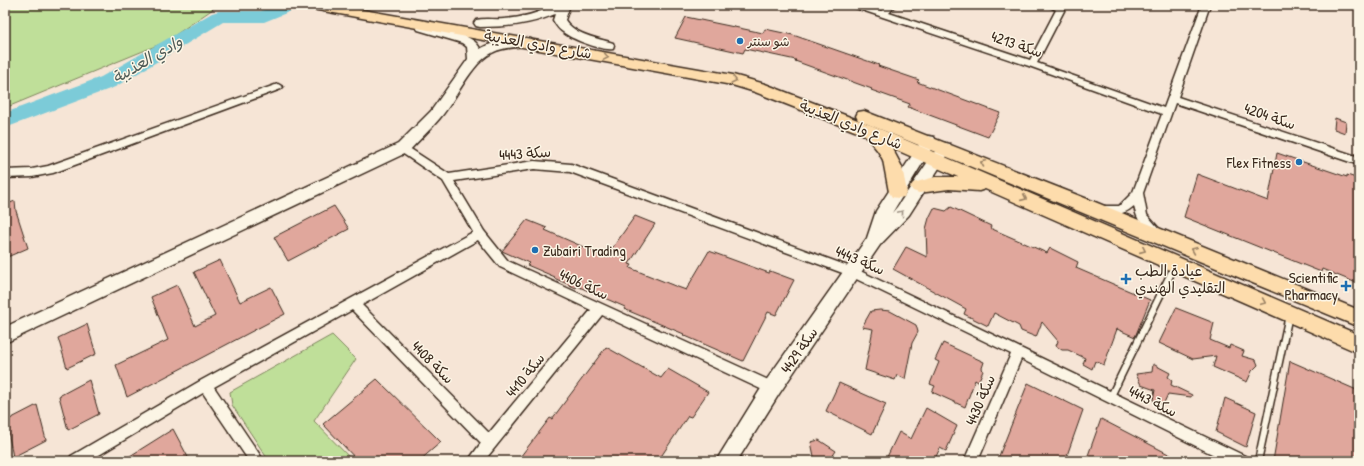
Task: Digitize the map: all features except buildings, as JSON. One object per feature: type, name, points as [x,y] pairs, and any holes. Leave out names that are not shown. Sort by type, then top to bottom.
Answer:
[{"type":"main road","name":"شارع وادي العذيبة","points":[[312,5],[480,23],[740,70],[766,78],[933,151],[1005,190],[1359,344]]},
{"type":"main road","name":"شارع وادي العذيبة","points":[[373,5],[406,16],[526,42],[733,80],[760,88],[867,130],[933,151],[1084,205],[1164,238],[1256,269],[1359,319]]},
{"type":"main road","points":[[867,130],[883,144],[891,158],[898,192]]},
{"type":"main road","points":[[919,187],[937,182],[958,182],[1005,190]]},
{"type":"street","points":[[480,23],[500,24],[530,21],[544,16],[564,5]]},
{"type":"street","points":[[564,5],[559,20],[562,26],[580,36],[608,46]]},
{"type":"street","name":"سكة 4213","points":[[856,5],[1032,64],[1167,112]]},
{"type":"street","points":[[884,14],[892,5]]},
{"type":"street","points":[[1032,64],[1062,7],[1050,5]]},
{"type":"street","points":[[1084,205],[1117,210],[1128,207],[1138,193],[1206,5]]},
{"type":"street","points":[[406,16],[466,40],[473,46],[475,59]]},
{"type":"street","points":[[5,335],[402,148],[436,114],[475,59],[485,51],[500,44],[526,42]]},
{"type":"street","points":[[5,174],[32,173],[49,170],[278,87]]},
{"type":"street","name":"سكة 4204","points":[[1172,98],[1359,161]]},
{"type":"street","name":"سكة 4406","points":[[402,148],[447,178],[480,234],[504,264],[772,388]]},
{"type":"street","name":"سكة 4429","points":[[726,461],[772,388],[874,240],[903,211],[919,187],[933,151]]},
{"type":"street","name":"سكة 4429","points":[[874,240],[882,215],[898,192],[933,151]]},
{"type":"street","name":"سكة 4443","points":[[447,178],[534,165],[570,168],[852,272],[1240,461]]},
{"type":"street","points":[[1138,193],[1139,210],[1142,218],[1164,238]]},
{"type":"street","points":[[76,461],[205,385],[480,234]]},
{"type":"street","name":"سكة 4408","points":[[353,303],[490,443]]},
{"type":"street","name":"سكة 4410","points":[[475,461],[599,309]]},
{"type":"street","name":"سكة 4430","points":[[971,461],[1018,352]]},
{"type":"street","points":[[205,385],[257,461]]},
{"type":"lane","points":[[1110,398],[1175,264]]},
{"type":"lane","points":[[1258,461],[1289,313]]},
{"type":"green space","points":[[5,5],[208,5],[213,9],[165,42],[5,108]]},
{"type":"green space","points":[[332,335],[356,359],[314,421],[353,461],[269,461],[232,405],[230,392]]},
{"type":"waterway","name":"وادي العذيبة","points":[[5,121],[108,82],[219,17],[264,16],[290,5]]},
{"type":"place","name":"شو سنتر","points":[[740,41]]},
{"type":"place","name":"Flex Fitness","points":[[1299,162]]},
{"type":"place","name":"Zubairi Trading","points":[[535,250]]},
{"type":"place","name":"عيادة الطب التقليدي الهندي","points":[[1126,279]]},
{"type":"place","name":"Scientific Pharmacy","points":[[1346,286]]}]
